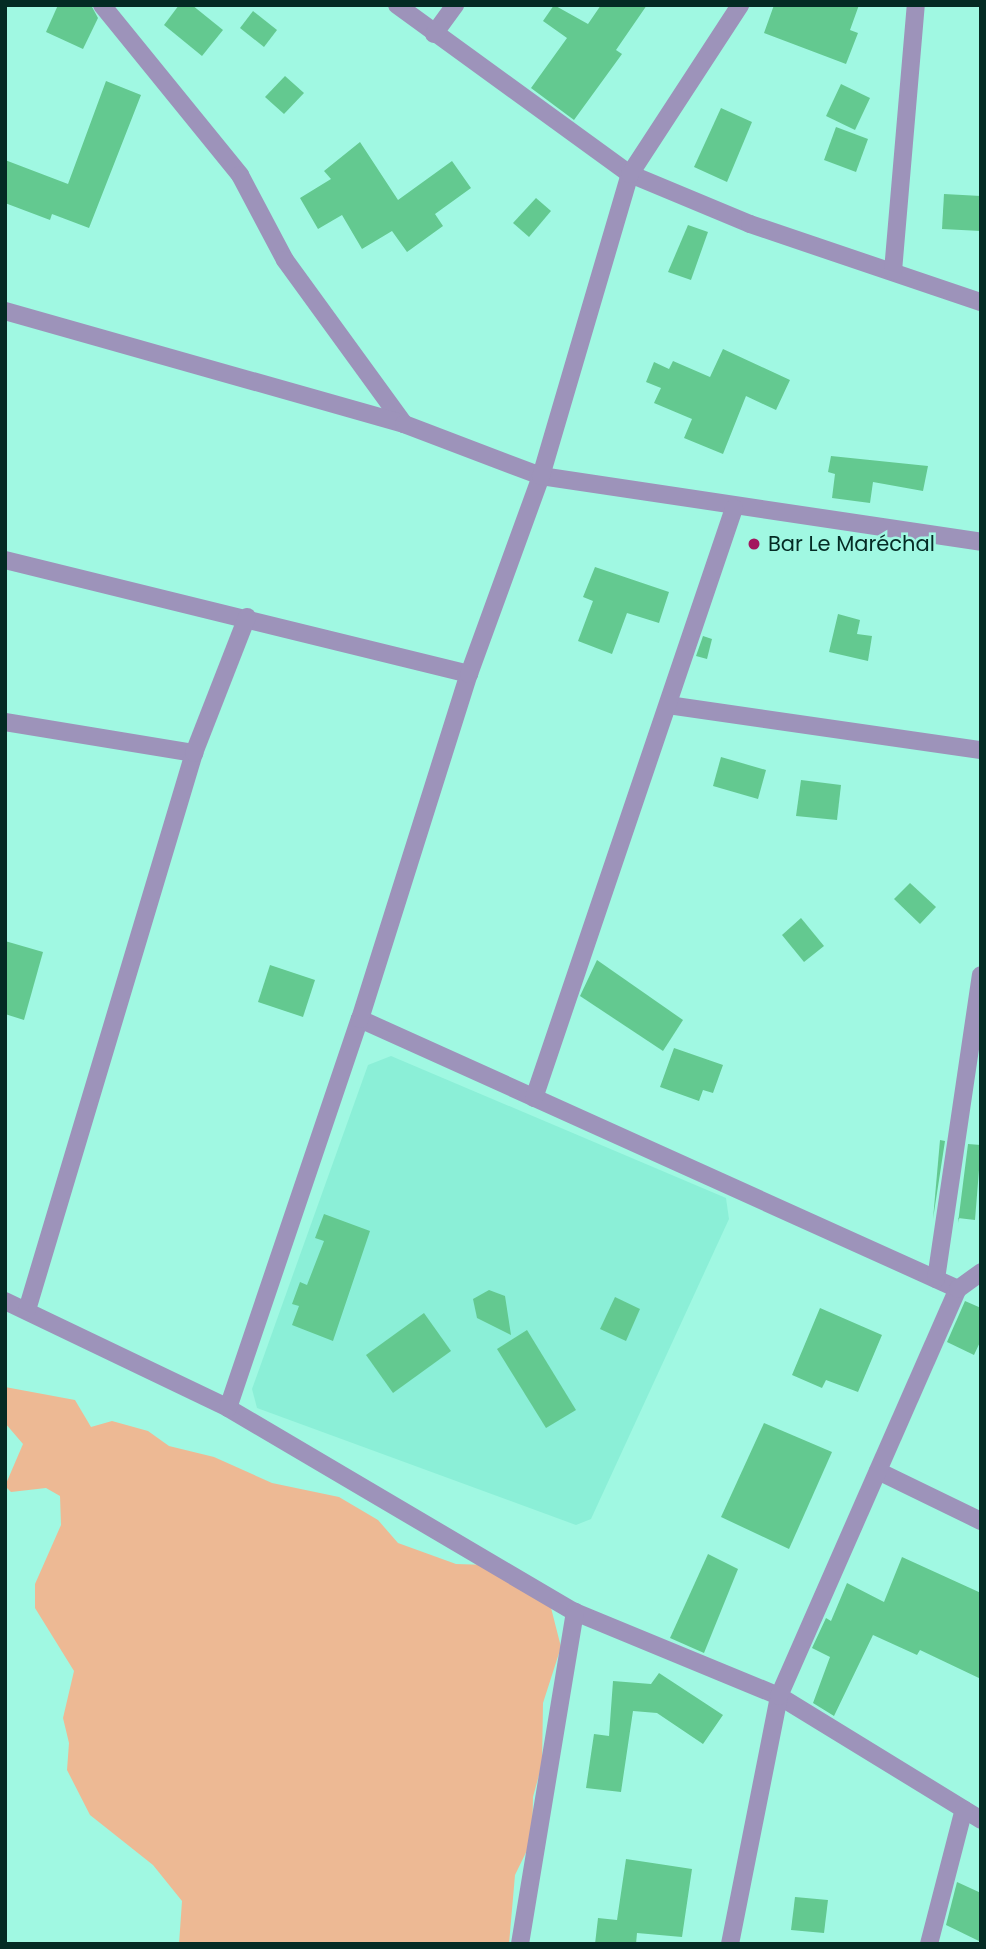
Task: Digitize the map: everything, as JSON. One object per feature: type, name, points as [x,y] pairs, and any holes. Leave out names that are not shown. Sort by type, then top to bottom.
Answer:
[{"type":"street","points":[[102,5],[240,175],[285,260],[404,424]]},
{"type":"street","points":[[397,5],[433,34],[630,174],[750,224],[981,302]]},
{"type":"street","points":[[433,34],[455,5]]},
{"type":"street","points":[[228,1408],[360,1019],[469,674],[541,476],[630,174],[740,5]]},
{"type":"street","points":[[893,271],[916,5]]},
{"type":"street","points":[[5,311],[404,424],[541,476],[734,508],[981,542]]},
{"type":"street","points":[[534,1098],[734,508]]},
{"type":"street","points":[[5,561],[247,617],[469,674]]},
{"type":"street","points":[[27,1310],[194,753],[247,617]]},
{"type":"street","points":[[668,705],[981,750]]},
{"type":"street","points":[[5,722],[194,753]]},
{"type":"street","points":[[936,1279],[980,980]]},
{"type":"street","points":[[360,1019],[958,1289]]},
{"type":"street","points":[[730,1944],[779,1696],[958,1289],[981,1272]]},
{"type":"street","points":[[5,1301],[228,1408],[575,1612],[779,1696],[981,1821]]},
{"type":"street","points":[[877,1471],[981,1521]]},
{"type":"street","points":[[520,1944],[575,1612]]},
{"type":"street","points":[[929,1944],[964,1810]]},
{"type":"shaded area","points":[[391,1056],[726,1198],[729,1219],[591,1519],[576,1525],[257,1408],[252,1389],[368,1065]]},
{"type":"shaded area","points":[[5,1387],[75,1400],[91,1427],[112,1421],[148,1431],[169,1446],[214,1457],[272,1483],[339,1497],[378,1520],[398,1543],[456,1564],[488,1565],[548,1596],[561,1647],[543,1703],[542,1764],[533,1797],[532,1840],[515,1875],[509,1944],[179,1944],[182,1901],[153,1865],[90,1815],[67,1770],[69,1743],[63,1718],[74,1671],[35,1608],[35,1584],[61,1525],[60,1496],[46,1488],[11,1492],[5,1486],[23,1444],[5,1423]]},
{"type":"building","points":[[58,5],[91,5],[98,18],[83,49],[46,32]]},
{"type":"building","points":[[179,5],[192,5],[223,30],[202,56],[164,25]]},
{"type":"building","points":[[554,5],[588,24],[601,5],[647,5],[616,50],[622,54],[574,120],[531,88],[567,38],[543,21]]},
{"type":"building","points":[[774,5],[859,5],[850,30],[858,33],[846,64],[764,33]]},
{"type":"building","points":[[253,11],[277,30],[264,47],[240,28]]},
{"type":"building","points":[[285,76],[304,93],[284,114],[265,97]]},
{"type":"building","points":[[106,81],[141,95],[89,228],[52,214],[50,220],[5,203],[5,160],[68,184]]},
{"type":"building","points":[[841,84],[870,98],[855,130],[826,116]]},
{"type":"building","points":[[721,108],[752,122],[727,182],[694,167]]},
{"type":"building","points":[[836,127],[868,139],[856,172],[824,160]]},
{"type":"building","points":[[360,142],[398,200],[452,161],[471,188],[435,214],[443,226],[407,252],[392,231],[362,249],[342,215],[318,229],[300,198],[331,179],[324,171]]},
{"type":"building","points":[[944,194],[981,196],[981,231],[942,229]]},
{"type":"building","points":[[536,198],[551,211],[529,237],[513,223]]},
{"type":"building","points":[[688,225],[708,232],[691,280],[668,272]]},
{"type":"building","points":[[723,349],[790,380],[776,410],[746,396],[723,454],[684,438],[692,419],[654,403],[661,388],[646,382],[654,362],[669,369],[673,361],[710,377]]},
{"type":"building","points":[[831,456],[928,466],[923,491],[873,482],[870,503],[832,498],[835,474],[828,472]]},
{"type":"building","points":[[595,567],[669,592],[659,623],[627,613],[612,654],[578,641],[593,601],[583,597]]},
{"type":"building","points":[[838,614],[860,620],[857,634],[872,636],[868,661],[829,652]]},
{"type":"building","points":[[703,636],[712,639],[707,659],[696,656]]},
{"type":"building","points":[[721,757],[766,770],[758,799],[713,786]]},
{"type":"building","points":[[801,780],[841,785],[837,820],[796,816]]},
{"type":"building","points":[[910,883],[936,907],[920,924],[894,899]]},
{"type":"building","points":[[801,918],[824,946],[804,962],[782,935]]},
{"type":"building","points":[[5,941],[43,952],[24,1020],[5,1014]]},
{"type":"building","points":[[597,960],[683,1020],[663,1051],[580,996]]},
{"type":"building","points":[[270,965],[315,980],[303,1017],[258,1002]]},
{"type":"building","points":[[674,1048],[723,1065],[713,1093],[703,1090],[699,1101],[660,1087]]},
{"type":"building","points":[[940,1140],[945,1141],[933,1219]]},
{"type":"building","points":[[968,1144],[981,1145],[975,1220],[959,1218]]},
{"type":"building","points":[[324,1214],[370,1231],[333,1341],[292,1325],[299,1306],[292,1304],[300,1282],[307,1285],[324,1241],[315,1238]]},
{"type":"building","points":[[489,1290],[505,1296],[511,1335],[477,1318],[473,1299]]},
{"type":"building","points":[[615,1297],[640,1309],[626,1341],[600,1329]]},
{"type":"building","points":[[965,1301],[981,1308],[981,1340],[974,1355],[947,1342]]},
{"type":"building","points":[[820,1308],[882,1335],[858,1392],[826,1380],[822,1388],[792,1375]]},
{"type":"building","points":[[424,1313],[451,1351],[393,1393],[366,1355]]},
{"type":"building","points":[[527,1330],[576,1410],[546,1428],[497,1349]]},
{"type":"building","points":[[764,1423],[832,1452],[789,1549],[721,1517]]},
{"type":"building","points":[[708,1554],[738,1569],[704,1653],[670,1638]]},
{"type":"building","points":[[902,1557],[981,1593],[981,1679],[920,1650],[917,1655],[873,1635],[834,1716],[813,1703],[830,1657],[812,1648],[826,1618],[831,1621],[847,1583],[884,1602]]},
{"type":"building","points":[[659,1673],[723,1715],[703,1744],[657,1713],[633,1711],[621,1792],[586,1788],[594,1734],[609,1736],[613,1681],[651,1684]]},
{"type":"building","points":[[626,1859],[692,1869],[682,1937],[637,1933],[636,1944],[595,1944],[598,1918],[617,1920]]},
{"type":"building","points":[[957,1882],[981,1893],[981,1942],[946,1925]]},
{"type":"building","points":[[795,1897],[828,1900],[824,1933],[791,1930]]},
{"type":"place","name":"Bar Le Maréchal","points":[[754,544]]}]
